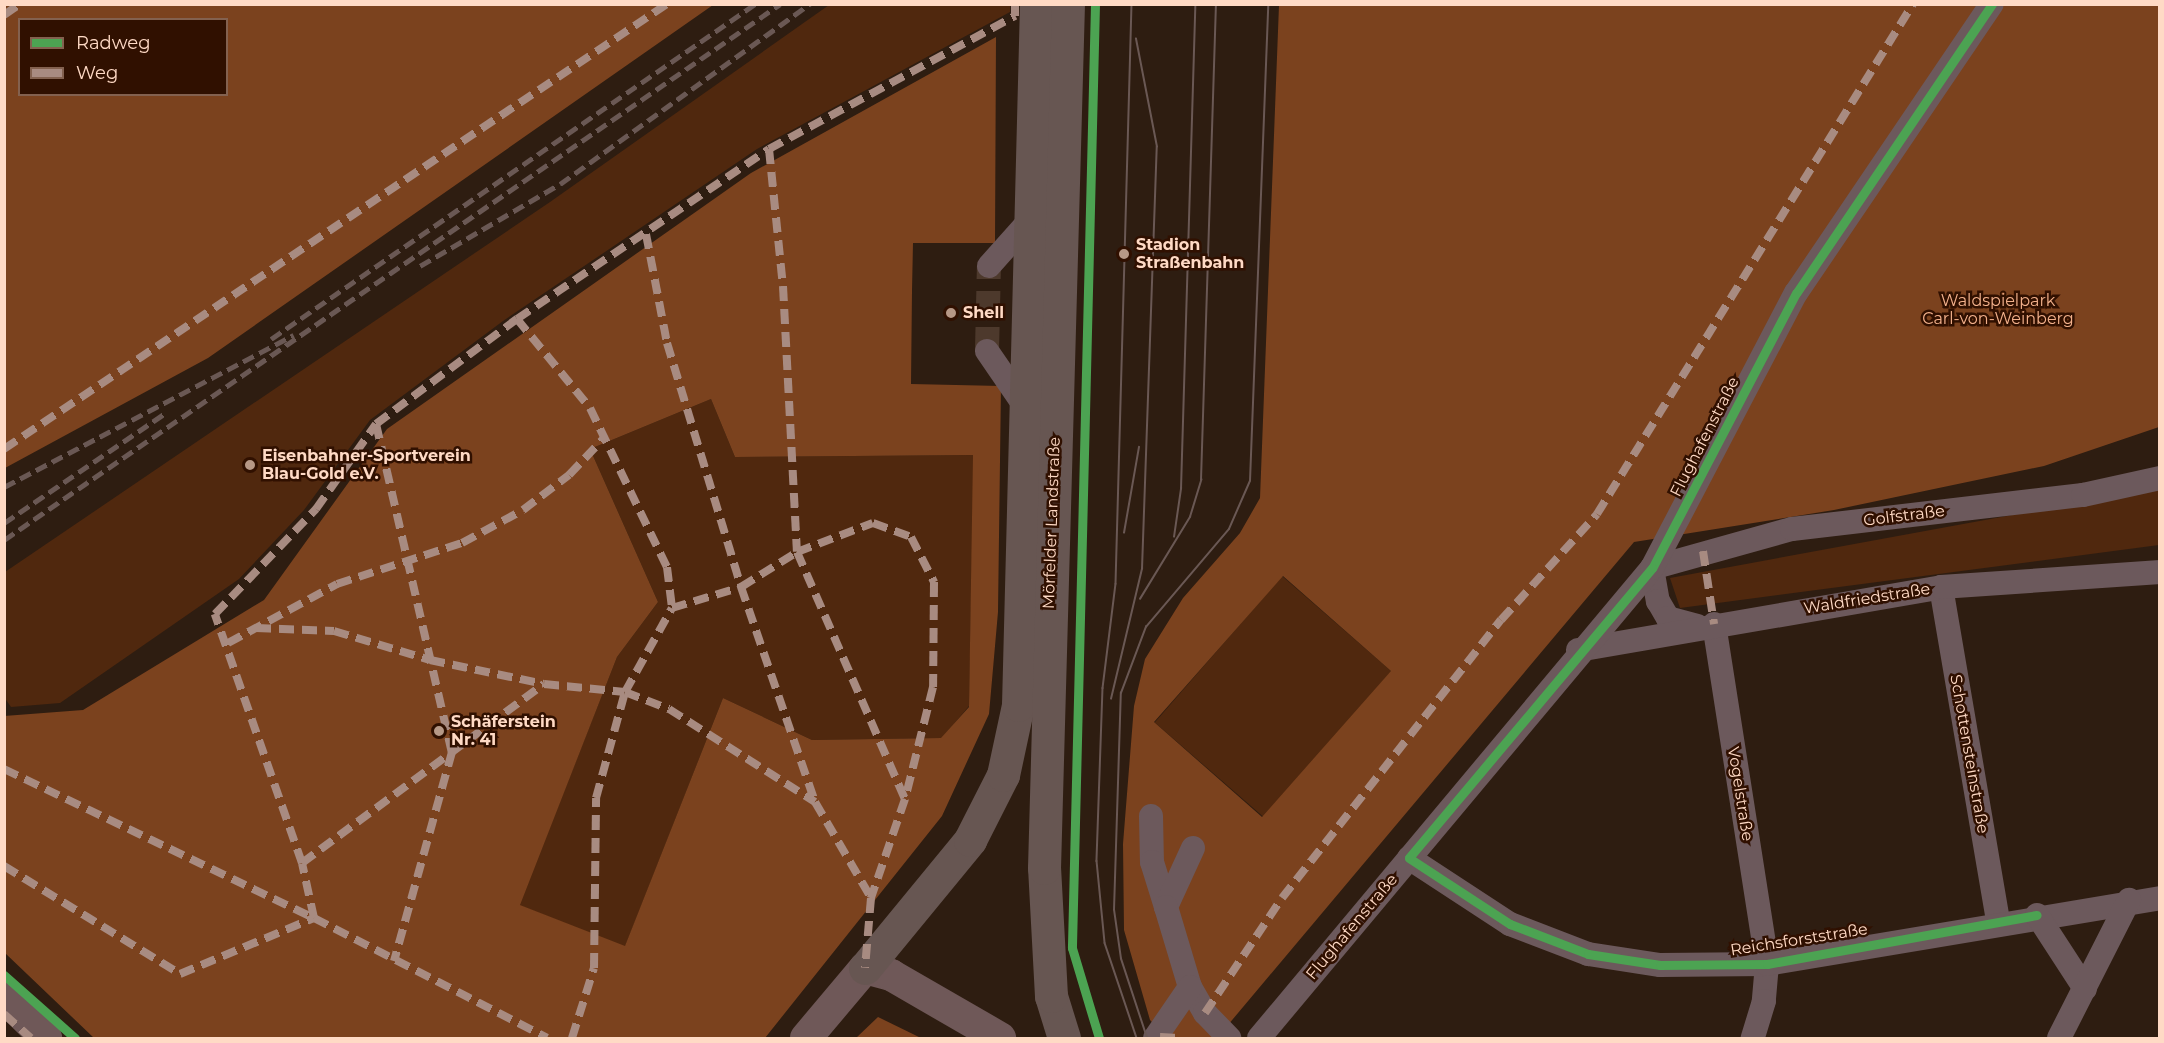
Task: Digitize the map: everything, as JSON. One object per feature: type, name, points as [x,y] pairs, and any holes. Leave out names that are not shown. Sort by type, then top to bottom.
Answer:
[{"type":"highway","name":"Mörfelder Landstraße","points":[[865,968],[970,840],[1003,775],[1018,705],[1022,402],[1036,4]]},
{"type":"highway","name":"Mörfelder Landstraße","points":[[1064,1038],[1051,996],[1044,901],[1068,4]]},
{"type":"main road","points":[[806,1038],[865,968],[899,979],[1000,1038]]},
{"type":"main road","points":[[4,997],[46,1038]]},
{"type":"street","name":"Flughafenstraße","points":[[1259,1038],[1578,650],[1652,568],[1796,293],[1992,4]]},
{"type":"street","points":[[989,266],[1030,220]]},
{"type":"street","points":[[987,351],[1022,402]]},
{"type":"street","name":"Golfstraße","points":[[1652,568],[1792,529],[2083,495],[2160,478]]},
{"type":"street","points":[[1652,568],[1658,602],[1668,618],[1707,625]]},
{"type":"street","name":"Waldfriedstraße","points":[[1578,650],[1707,625],[1941,586],[2160,572]]},
{"type":"street","name":"Schottensteinstraße","points":[[1941,586],[1998,921]]},
{"type":"street","name":"Vogelstraße","points":[[1707,625],[1767,964],[1764,1001],[1753,1038]]},
{"type":"street","points":[[1151,816],[1152,862],[1190,987],[1205,1013],[1230,1038]]},
{"type":"street","points":[[1166,907],[1193,849]]},
{"type":"street","name":"Reichsforststraße","points":[[1409,858],[1510,924],[1588,954],[1660,965],[1767,964],[1998,921],[2129,900],[2160,898]]},
{"type":"street","points":[[2059,1038],[2129,900]]},
{"type":"street","points":[[2037,915],[2085,989]]},
{"type":"street","points":[[1155,1038],[1190,987]]},
{"type":"shaded area","name":"Eisenbahner-Sportverein Blau-Gold e.V.","points":[[1010,4],[1010,12],[757,149],[503,321],[370,420],[304,510],[239,579],[60,703],[11,707],[4,697],[5,572],[550,202],[829,5]]},
{"type":"shaded area","points":[[711,399],[735,457],[974,455],[969,706],[942,738],[812,740],[723,698],[625,947],[519,905],[617,657],[658,602],[590,449]]},
{"type":"shaded area","points":[[2159,488],[2159,545],[1680,608],[1670,578]]},
{"type":"shaded area","points":[[1282,576],[1391,671],[1264,818],[1155,722]]},
{"type":"green space","points":[[5,4],[713,4],[713,5],[208,358],[5,468]]},
{"type":"green space","name":"Waldspielpark Carl-von-Weinberg","points":[[1279,5],[2159,5],[2159,427],[2044,466],[1834,510],[1634,542],[1217,1038],[1167,1038],[1150,1020],[1124,930],[1123,844],[1134,706],[1145,659],[1183,598],[1240,533],[1260,498]],"holes":[[[1283,576],[1391,671],[1262,817],[1154,722]]]},
{"type":"green space","points":[[996,37],[995,243],[913,243],[911,384],[1001,386],[998,612],[989,714],[942,816],[765,1038],[94,1038],[5,953],[4,716],[83,710],[264,600],[387,429],[751,173]],"holes":[[[711,399],[735,457],[973,455],[969,707],[941,738],[812,740],[723,698],[625,946],[520,905],[617,657],[658,602],[590,449]]]},
{"type":"green space","points":[[878,1017],[921,1038],[856,1038]]},
{"type":"tunnel","points":[[987,351],[989,266]]},
{"type":"tram line","points":[[1132,4],[1116,584],[1103,688],[1097,861],[1105,943],[1137,1038]]},
{"type":"tram line","points":[[1174,537],[1181,489],[1195,4]]},
{"type":"tram line","points":[[1140,599],[1190,517],[1201,480],[1216,4]]},
{"type":"tram line","points":[[1147,1038],[1121,959],[1114,910],[1121,693],[1146,627],[1229,529],[1250,481],[1268,4]]},
{"type":"tram line","points":[[1111,699],[1142,569],[1157,147],[1136,39]]},
{"type":"tram line","points":[[1124,533],[1139,447]]},
{"type":"railway","points":[[271,339],[755,4]]},
{"type":"railway","points":[[4,540],[780,4]]},
{"type":"railway","points":[[420,266],[560,184],[810,4]]},
{"type":"railway","points":[[4,487],[294,335]]},
{"type":"railway","points":[[4,523],[165,413]]},
{"type":"marked path","points":[[4,15],[20,4]]},
{"type":"marked path","points":[[4,449],[667,4]]},
{"type":"marked path","points":[[4,866],[180,974],[314,918],[302,863],[215,614],[316,509],[376,424],[517,319],[769,149],[1015,16],[1015,4]]},
{"type":"marked path","points":[[1205,1013],[1282,898],[1501,620],[1597,514],[1913,4]]},
{"type":"marked path","points":[[769,149],[783,286],[797,552],[905,799]]},
{"type":"marked path","points":[[646,234],[667,343],[741,587],[815,802],[871,898],[865,968]]},
{"type":"marked path","points":[[517,319],[590,408],[667,567],[672,608]]},
{"type":"marked path","points":[[376,424],[452,752],[394,961]]},
{"type":"marked path","points":[[228,643],[337,584],[462,543],[523,510],[569,475],[604,438]]},
{"type":"marked path","points":[[572,1038],[594,968],[596,798],[625,692],[672,608],[741,587],[797,552],[873,523],[911,537],[934,582],[933,687],[905,799],[871,898]]},
{"type":"marked path","points":[[1703,551],[1714,624]]},
{"type":"marked path","points":[[256,628],[334,631],[430,660],[544,684],[625,692],[669,709],[815,802]]},
{"type":"marked path","points":[[302,863],[544,684]]},
{"type":"marked path","points":[[4,769],[314,918],[547,1038]]},
{"type":"marked path","points":[[4,1014],[31,1038]]},
{"type":"marked path","points":[[1160,1037],[1178,1038]]},
{"type":"cycle path","points":[[1095,4],[1072,948],[1099,1038]]},
{"type":"cycle path","points":[[1992,4],[1796,293],[1652,568],[1409,858],[1510,924],[1588,954],[1660,965],[1767,964],[2037,915]]},
{"type":"cycle path","points":[[4,975],[75,1038]]},
{"type":"place","name":"Stadion Straßenbahn","points":[[1124,254]]},
{"type":"place","name":"Shell","points":[[951,313]]},
{"type":"place","name":"Eisenbahner-Sportverein Blau-Gold e.V.","points":[[250,465]]},
{"type":"place","name":"Schäferstein Nr. 41","points":[[439,731]]}]
